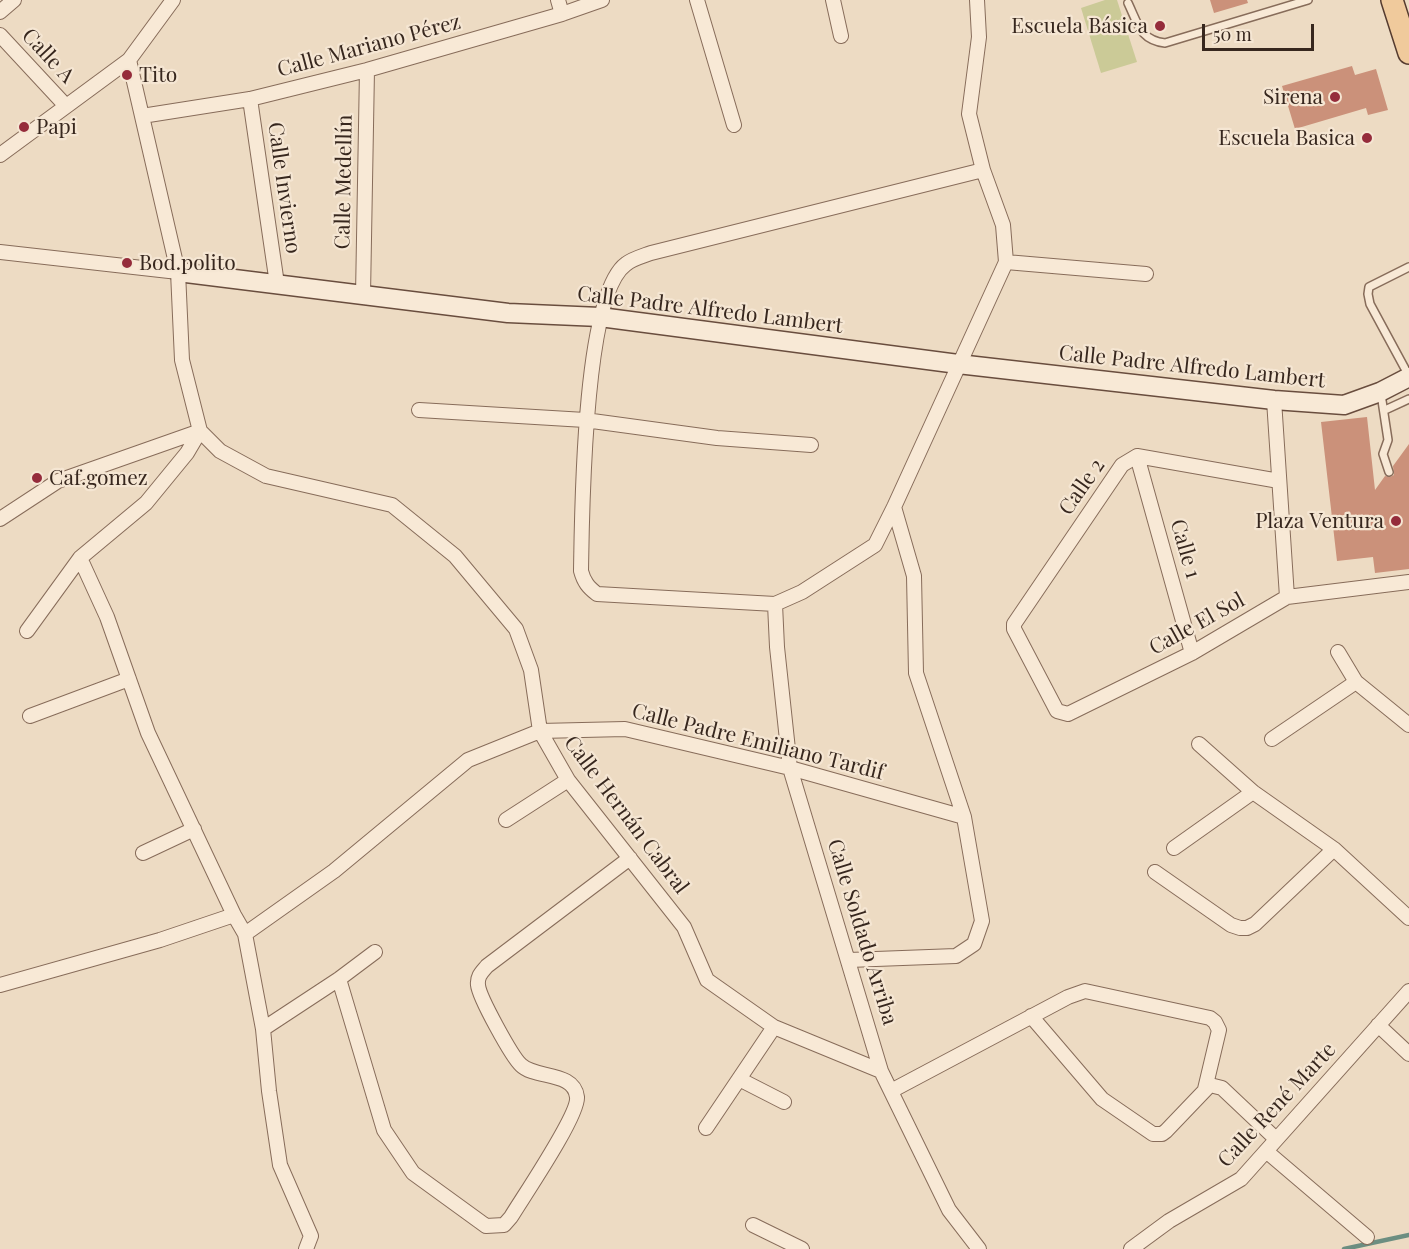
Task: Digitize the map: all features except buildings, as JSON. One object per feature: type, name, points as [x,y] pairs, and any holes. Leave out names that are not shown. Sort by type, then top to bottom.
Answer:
[{"type":"main road","points":[[1392,0],[1409,53]]},
{"type":"street","points":[[0,12],[14,0]]},
{"type":"street","points":[[0,155],[129,60],[173,0]]},
{"type":"street","points":[[558,0],[562,14]]},
{"type":"street","name":"Calle Mariano Pérez","points":[[142,116],[250,99],[367,70],[562,14],[602,0]]},
{"type":"street","points":[[697,0],[734,125]]},
{"type":"street","points":[[833,0],[842,36]]},
{"type":"street","points":[[977,0],[979,38],[969,114],[983,170],[1003,225],[1006,262],[875,544],[802,592],[775,604],[597,594],[590,588],[584,582],[581,571],[585,420],[600,317],[611,283],[625,264],[651,253],[983,170]]},
{"type":"street","name":"Calle A","points":[[0,35],[66,106]]},
{"type":"street","points":[[27,631],[80,558],[146,503],[187,453],[200,431],[182,360],[178,272],[129,60]]},
{"type":"street","name":"Calle Medellín","points":[[363,295],[367,70]]},
{"type":"street","name":"Calle Invierno","points":[[250,99],[277,284]]},
{"type":"street","name":"Calle Padre Alfredo Lambert","points":[[0,252],[508,313],[600,317],[958,364],[1274,400],[1344,405],[1380,392],[1409,376]]},
{"type":"street","points":[[1006,262],[1146,274]]},
{"type":"street","points":[[1274,400],[1287,597]]},
{"type":"street","points":[[419,410],[585,420],[717,438],[812,445]]},
{"type":"street","points":[[0,519],[58,480],[200,431]]},
{"type":"street","name":"Calle Hernán Cabral","points":[[200,431],[220,451],[266,477],[392,505],[455,556],[516,629],[531,670],[540,731],[568,780],[684,927],[706,980],[774,1028],[881,1071]]},
{"type":"street","name":"Calle 2","points":[[1034,670],[1014,629],[1017,618],[1122,465],[1137,456],[1280,481]]},
{"type":"street","name":"Calle 1","points":[[1137,456],[1192,653]]},
{"type":"street","points":[[849,960],[956,956],[974,944],[982,921],[964,817],[916,673],[914,576],[894,507]]},
{"type":"street","points":[[80,558],[107,617],[148,733],[234,915],[246,934],[263,1029],[280,1165],[311,1236],[306,1249]]},
{"type":"street","name":"Calle El Sol","points":[[1034,670],[1057,711],[1068,714],[1192,653],[1287,597],[1409,582]]},
{"type":"street","name":"Calle Soldado Arriba","points":[[775,604],[777,648],[790,768],[881,1071],[949,1210],[979,1249]]},
{"type":"street","points":[[1338,652],[1356,682],[1409,725]]},
{"type":"street","points":[[30,716],[129,679]]},
{"type":"street","points":[[1272,739],[1356,682]]},
{"type":"street","name":"Calle Padre Emiliano Tardif","points":[[246,934],[334,871],[468,760],[540,731],[625,729],[790,768],[964,817]]},
{"type":"street","points":[[1199,744],[1253,792],[1334,849],[1409,918]]},
{"type":"street","points":[[506,820],[568,780]]},
{"type":"street","points":[[1174,848],[1253,792]]},
{"type":"street","points":[[143,854],[194,829]]},
{"type":"street","points":[[1155,872],[1231,925],[1247,928],[1262,918],[1334,849]]},
{"type":"street","points":[[339,979],[384,1130],[401,1158],[413,1173],[486,1226],[504,1225],[572,1117],[577,1097],[571,1085],[556,1077],[535,1074],[520,1065],[498,1029],[478,986],[478,975],[630,858]]},
{"type":"street","points":[[0,985],[160,940],[234,915]]},
{"type":"street","points":[[263,1029],[339,979],[375,952]]},
{"type":"street","points":[[891,1091],[1031,1016],[1085,991],[1210,1018],[1215,1022],[1219,1030],[1205,1089]]},
{"type":"street","name":"Calle René Marte","points":[[1131,1249],[1169,1221],[1241,1179],[1409,991]]},
{"type":"street","points":[[1031,1016],[1102,1099],[1153,1134],[1162,1134],[1166,1131],[1210,1085],[1222,1088],[1276,1139]]},
{"type":"street","points":[[1378,1025],[1409,1054]]},
{"type":"street","points":[[706,1128],[774,1028]]},
{"type":"street","points":[[739,1079],[784,1102]]},
{"type":"street","points":[[1266,1151],[1367,1237]]},
{"type":"street","points":[[753,1225],[802,1249]]},
{"type":"lane","points":[[1128,3],[1143,34],[1153,41],[1166,43],[1308,0]]},
{"type":"lane","points":[[1409,267],[1369,287],[1368,294],[1370,304],[1409,376]]},
{"type":"lane","points":[[1380,392],[1385,410],[1388,440],[1383,454],[1389,471]]},
{"type":"lane","points":[[1385,410],[1409,399]]},
{"type":"shaded area","points":[[1105,0],[1117,0],[1137,62],[1101,73],[1081,8]]},
{"type":"waterway","points":[[1344,1249],[1409,1235]]},
{"type":"place","name":"Escuela Básica","points":[[1160,26]]},
{"type":"place","name":"Tito","points":[[127,75]]},
{"type":"place","name":"Sirena","points":[[1335,97]]},
{"type":"place","name":"Papi","points":[[24,127]]},
{"type":"place","name":"Escuela Basica","points":[[1367,138]]},
{"type":"place","name":"Bod.polito","points":[[127,263]]},
{"type":"place","name":"Caf.gomez","points":[[37,478]]},
{"type":"place","name":"Plaza Ventura","points":[[1396,521]]}]
